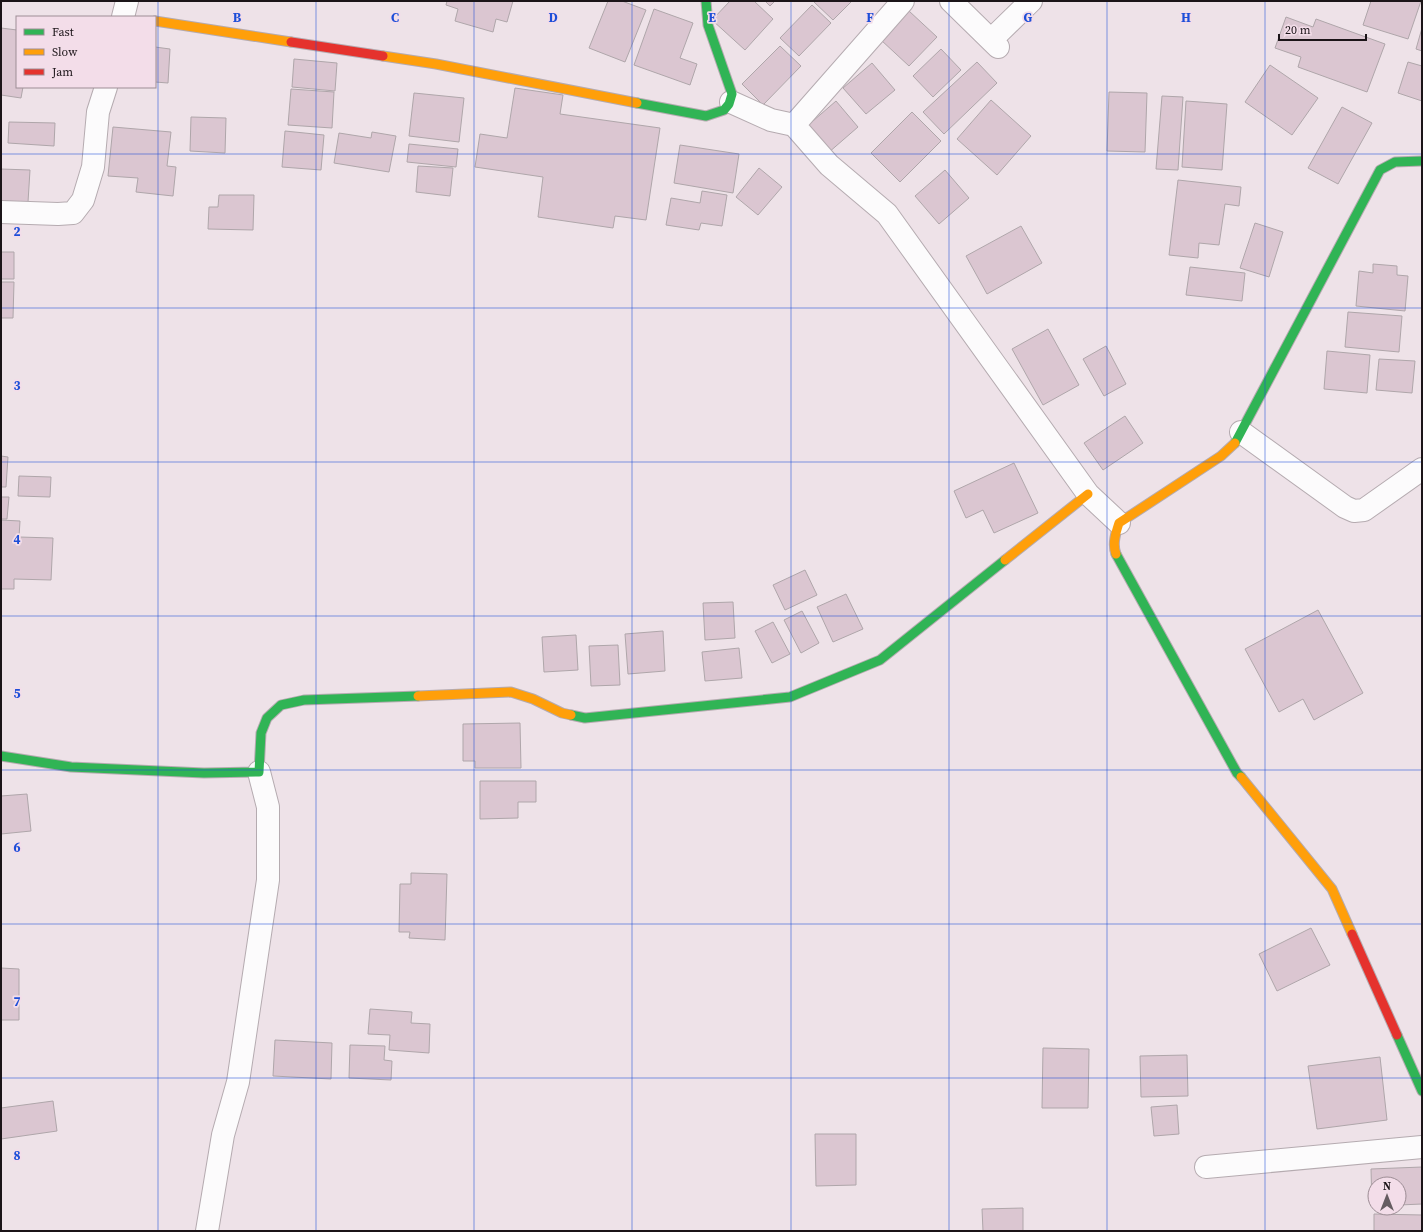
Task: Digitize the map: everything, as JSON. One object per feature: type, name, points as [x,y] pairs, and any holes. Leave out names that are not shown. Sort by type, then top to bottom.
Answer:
[{"type":"street","points":[[156,21],[436,64],[706,116],[719,113],[727,108],[731,102],[732,94],[708,25],[706,1]]},
{"type":"street","points":[[794,125],[903,1]]},
{"type":"street","points":[[951,1],[994,44],[1031,1]]},
{"type":"street","points":[[1,212],[58,214],[73,213],[83,200],[93,168],[98,112],[106,88]]},
{"type":"street","points":[[731,102],[771,120],[794,125],[829,165],[887,214],[1088,494],[1120,523]]},
{"type":"street","points":[[1422,161],[1399,161],[1388,164],[1380,170],[1236,442],[1221,456],[1120,523],[1115,538],[1115,552],[1237,774],[1332,889],[1422,1091]]},
{"type":"street","points":[[1241,432],[1345,507],[1354,511],[1364,510],[1422,469]]},
{"type":"street","points":[[207,1231],[223,1135],[238,1082],[268,880],[268,807],[259,772],[261,733],[267,718],[281,705],[304,700],[511,692],[533,699],[562,713],[585,718],[790,697],[880,660],[1088,494]]},
{"type":"street","points":[[1,756],[71,767],[204,773],[259,772]]},
{"type":"street","points":[[1206,1167],[1422,1147]]},
{"type":"building","points":[[447,1],[513,1],[507,22],[496,19],[493,32],[455,21],[458,9],[446,5]]},
{"type":"building","points":[[608,1],[622,1],[646,10],[625,62],[589,48]]},
{"type":"building","points":[[730,1],[754,1],[773,19],[745,50],[712,20]]},
{"type":"building","points":[[765,1],[775,1],[770,6]]},
{"type":"building","points":[[852,1],[833,20],[814,2]]},
{"type":"building","points":[[1371,1],[1421,1],[1408,39],[1363,25]]},
{"type":"building","points":[[812,5],[831,23],[799,56],[780,38]]},
{"type":"building","points":[[654,9],[693,23],[680,58],[697,64],[690,85],[634,65]]},
{"type":"building","points":[[909,11],[937,37],[909,66],[881,40]]},
{"type":"building","points":[[1286,17],[1313,27],[1316,19],[1385,44],[1367,92],[1298,67],[1301,57],[1275,48]]},
{"type":"building","points":[[1,28],[16,30],[16,88],[23,88],[21,98],[1,95]]},
{"type":"building","points":[[1422,28],[1422,51],[1416,49]]},
{"type":"building","points":[[780,46],[801,66],[763,105],[742,84]]},
{"type":"building","points":[[156,47],[170,49],[168,83],[156,82]]},
{"type":"building","points":[[941,49],[961,70],[933,97],[913,76]]},
{"type":"building","points":[[294,59],[337,63],[335,91],[292,87]]},
{"type":"building","points":[[977,62],[997,83],[944,134],[923,112]]},
{"type":"building","points":[[1408,62],[1422,66],[1422,101],[1398,93]]},
{"type":"building","points":[[872,63],[895,90],[866,114],[843,88]]},
{"type":"building","points":[[1270,65],[1318,98],[1292,135],[1245,102]]},
{"type":"building","points":[[515,88],[563,95],[560,114],[660,128],[646,220],[615,216],[613,228],[538,217],[543,177],[475,167],[480,134],[507,138]]},
{"type":"building","points":[[291,89],[334,92],[332,128],[288,125]]},
{"type":"building","points":[[1109,92],[1147,93],[1145,152],[1107,151]]},
{"type":"building","points":[[414,93],[464,98],[459,142],[409,136]]},
{"type":"building","points":[[1162,96],[1183,97],[1178,170],[1156,169]]},
{"type":"building","points":[[991,100],[1031,136],[997,175],[957,139]]},
{"type":"building","points":[[836,101],[858,127],[828,153],[806,127]]},
{"type":"building","points":[[1186,101],[1227,104],[1222,170],[1182,167]]},
{"type":"building","points":[[1342,107],[1372,123],[1338,184],[1308,168]]},
{"type":"building","points":[[912,112],[941,141],[900,182],[871,153]]},
{"type":"building","points":[[191,117],[226,118],[225,153],[190,151]]},
{"type":"building","points":[[9,122],[55,123],[54,146],[8,143]]},
{"type":"building","points":[[113,127],[171,132],[167,166],[176,167],[173,196],[136,192],[138,178],[108,176]]},
{"type":"building","points":[[285,131],[324,135],[321,170],[282,167]]},
{"type":"building","points":[[372,132],[396,136],[389,172],[334,163],[339,133],[371,138]]},
{"type":"building","points":[[409,144],[458,149],[456,167],[407,162]]},
{"type":"building","points":[[680,145],[739,154],[733,193],[674,183]]},
{"type":"building","points":[[418,166],[453,168],[450,196],[416,192]]},
{"type":"building","points":[[759,168],[782,187],[758,215],[736,197]]},
{"type":"building","points":[[1,169],[30,170],[28,202],[1,201]]},
{"type":"building","points":[[945,170],[969,198],[939,224],[915,196]]},
{"type":"building","points":[[1178,180],[1241,187],[1239,206],[1225,204],[1219,245],[1199,243],[1198,258],[1169,255]]},
{"type":"building","points":[[702,191],[727,195],[722,226],[701,223],[699,230],[666,225],[671,198],[700,203]]},
{"type":"building","points":[[219,195],[254,195],[253,230],[208,229],[209,207],[218,207]]},
{"type":"building","points":[[1255,223],[1283,232],[1269,277],[1240,268]]},
{"type":"building","points":[[1021,226],[1042,263],[987,294],[966,256]]},
{"type":"building","points":[[1,252],[14,252],[14,279],[1,279]]},
{"type":"building","points":[[1373,264],[1397,266],[1397,275],[1408,276],[1405,311],[1356,306],[1359,271],[1373,273]]},
{"type":"building","points":[[1190,267],[1245,273],[1242,301],[1186,295]]},
{"type":"building","points":[[1,282],[14,282],[13,318],[1,318]]},
{"type":"building","points":[[1348,312],[1402,316],[1399,352],[1345,347]]},
{"type":"building","points":[[1048,329],[1079,385],[1043,405],[1012,349]]},
{"type":"building","points":[[1106,346],[1126,384],[1104,396],[1083,359]]},
{"type":"building","points":[[1327,351],[1370,355],[1367,393],[1324,389]]},
{"type":"building","points":[[1379,359],[1415,361],[1412,393],[1376,390]]},
{"type":"building","points":[[1125,416],[1143,443],[1103,470],[1084,443]]},
{"type":"building","points":[[1,456],[8,457],[6,487],[1,487]]},
{"type":"building","points":[[1014,463],[1038,513],[994,533],[983,510],[966,518],[954,491]]},
{"type":"building","points":[[19,476],[51,477],[50,497],[18,496]]},
{"type":"building","points":[[1,497],[9,497],[7,519],[1,519]]},
{"type":"building","points":[[1,520],[20,521],[19,537],[53,538],[51,580],[14,579],[14,589],[1,589]]},
{"type":"building","points":[[805,570],[817,595],[785,610],[773,585]]},
{"type":"building","points":[[846,594],[863,629],[833,642],[817,607]]},
{"type":"building","points":[[733,602],[735,638],[705,640],[703,603]]},
{"type":"building","points":[[1318,610],[1363,693],[1314,720],[1303,699],[1279,712],[1245,649]]},
{"type":"building","points":[[802,611],[819,643],[801,653],[784,620]]},
{"type":"building","points":[[773,622],[790,654],[772,663],[755,631]]},
{"type":"building","points":[[663,631],[665,671],[628,674],[625,634]]},
{"type":"building","points":[[576,635],[578,670],[544,672],[542,637]]},
{"type":"building","points":[[618,645],[620,685],[591,686],[589,646]]},
{"type":"building","points":[[739,648],[742,678],[705,681],[702,652]]},
{"type":"building","points":[[520,723],[521,768],[475,768],[475,761],[463,761],[463,724]]},
{"type":"building","points":[[480,781],[536,781],[536,802],[518,802],[518,818],[480,819]]},
{"type":"building","points":[[27,794],[31,831],[1,834],[1,796]]},
{"type":"building","points":[[411,873],[447,874],[445,940],[409,938],[410,932],[399,932],[400,884],[411,884]]},
{"type":"building","points":[[1311,928],[1330,965],[1277,991],[1259,954]]},
{"type":"building","points":[[1,968],[19,969],[19,1020],[1,1020]]},
{"type":"building","points":[[370,1009],[412,1012],[411,1023],[430,1024],[429,1053],[389,1050],[390,1035],[368,1034]]},
{"type":"building","points":[[275,1040],[332,1043],[331,1079],[273,1076]]},
{"type":"building","points":[[350,1045],[385,1046],[384,1060],[392,1061],[391,1080],[349,1078]]},
{"type":"building","points":[[1043,1048],[1089,1049],[1088,1108],[1042,1108]]},
{"type":"building","points":[[1187,1055],[1188,1096],[1141,1097],[1140,1056]]},
{"type":"building","points":[[1380,1057],[1387,1120],[1317,1129],[1308,1066]]},
{"type":"building","points":[[53,1101],[57,1131],[1,1139],[1,1108]]},
{"type":"building","points":[[1177,1105],[1179,1134],[1154,1136],[1151,1107]]},
{"type":"building","points":[[815,1134],[856,1134],[856,1185],[816,1186]]},
{"type":"building","points":[[1422,1167],[1422,1204],[1407,1205],[1407,1176],[1371,1176],[1371,1169]]},
{"type":"building","points":[[1023,1208],[1023,1231],[983,1231],[982,1209]]},
{"type":"building","points":[[1422,1215],[1422,1231],[1374,1231],[1374,1216]]},
{"type":"traffic: fast","points":[[637,103],[706,116],[724,110],[729,104],[732,94],[708,25],[706,1]]},
{"type":"traffic: fast","points":[[1235,443],[1380,170],[1395,162],[1422,161]]},
{"type":"traffic: fast","points":[[1116,554],[1237,773],[1241,777]]},
{"type":"traffic: fast","points":[[571,715],[585,718],[790,697],[880,660],[1005,560]]},
{"type":"traffic: fast","points":[[1,756],[71,767],[204,773],[259,772],[261,733],[267,718],[281,705],[304,700],[418,696]]},
{"type":"traffic: fast","points":[[1397,1035],[1422,1091]]},
{"type":"traffic: slow","points":[[156,21],[291,42]]},
{"type":"traffic: slow","points":[[383,56],[436,64],[637,103]]},
{"type":"traffic: slow","points":[[1116,554],[1114,542],[1119,523],[1221,456],[1235,443]]},
{"type":"traffic: slow","points":[[1005,560],[1088,494]]},
{"type":"traffic: slow","points":[[418,696],[511,692],[533,699],[562,713],[571,715]]},
{"type":"traffic: slow","points":[[1241,777],[1332,889],[1352,934]]},
{"type":"traffic: jam","points":[[291,42],[383,56]]},
{"type":"traffic: jam","points":[[1352,934],[1397,1035]]}]
